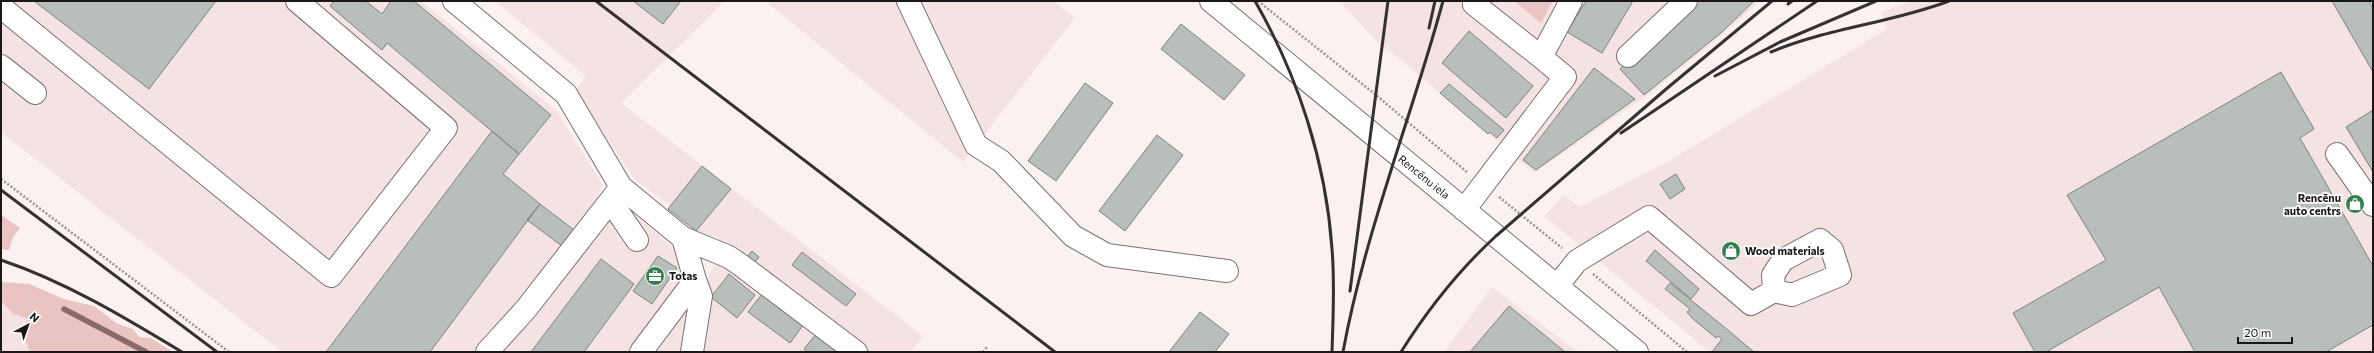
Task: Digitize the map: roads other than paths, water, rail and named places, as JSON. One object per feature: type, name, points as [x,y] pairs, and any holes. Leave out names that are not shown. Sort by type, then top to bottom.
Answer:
[{"type":"street","points":[[1,7],[331,276],[446,128],[297,1]]},
{"type":"street","points":[[454,1],[566,94],[617,194],[683,238],[729,257],[856,352]]},
{"type":"street","points":[[908,1],[976,144],[1001,160],[1073,236],[1107,255],[1227,271]]},
{"type":"street","name":"Rencēnu iela","points":[[1211,1],[1557,286],[1633,351]]},
{"type":"street","points":[[1464,210],[1565,77],[1474,4],[1475,1]]},
{"type":"street","points":[[1541,57],[1571,1]]},
{"type":"street","points":[[1628,56],[1686,1]]},
{"type":"street","points":[[1,66],[35,93]]},
{"type":"street","points":[[2337,154],[2373,205]]},
{"type":"street","points":[[617,194],[616,208],[636,240]]},
{"type":"street","points":[[486,352],[526,309],[617,194]]},
{"type":"street","points":[[1557,286],[1577,261],[1649,216],[1751,304],[1774,291]]},
{"type":"street","points":[[683,238],[701,296],[692,352]]},
{"type":"street","points":[[641,352],[695,280]]},
{"type":"waterway","points":[[64,309],[146,352]]},
{"type":"railway","points":[[596,1],[1055,352]]},
{"type":"railway","points":[[1255,1],[1297,89],[1316,152],[1329,216],[1333,262],[1334,300],[1332,352]]},
{"type":"railway","points":[[1350,291],[1388,1]]},
{"type":"railway","points":[[1429,28],[1435,1]]},
{"type":"railway","points":[[1343,352],[1363,263],[1443,1]]},
{"type":"railway","points":[[1401,352],[1433,305],[1469,262],[1482,249],[1665,90],[1772,1]]},
{"type":"railway","points":[[1788,4],[1792,1]]},
{"type":"railway","points":[[1621,133],[1817,1]]},
{"type":"railway","points":[[1715,76],[1780,42],[1876,1]]},
{"type":"railway","points":[[1771,52],[1815,37],[1905,15],[1949,1]]},
{"type":"railway","points":[[1,190],[217,352]]},
{"type":"railway","points":[[1,260],[49,279],[94,301],[182,352]]},
{"type":"place","name":"Rencēnu auto centrs","points":[[2355,204]]},
{"type":"place","name":"Wood materials","points":[[1731,251]]},
{"type":"place","name":"Totas","points":[[655,276]]}]
